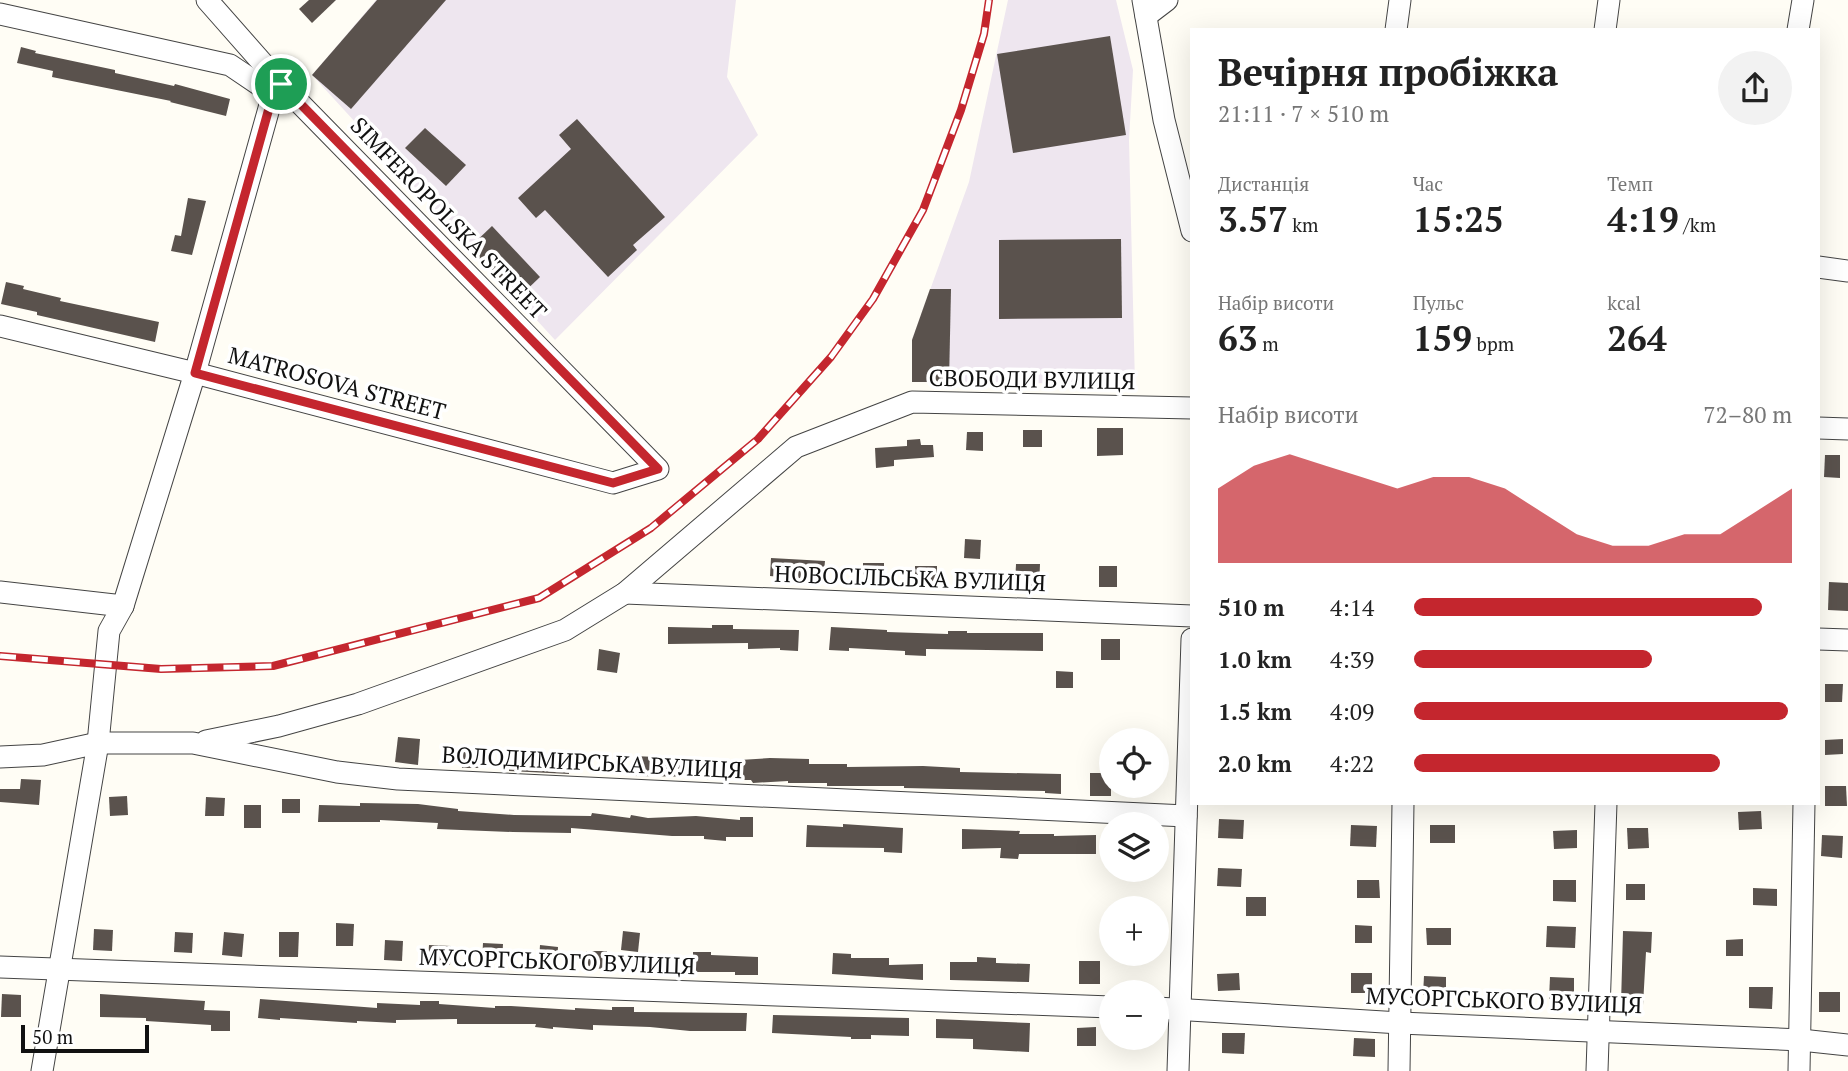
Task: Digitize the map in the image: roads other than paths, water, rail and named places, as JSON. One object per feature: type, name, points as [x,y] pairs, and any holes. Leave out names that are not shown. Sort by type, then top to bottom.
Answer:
[{"type":"street","name":"SIMFEROPOLSKA STREET","points":[[207,0],[277,89],[658,469]]},
{"type":"street","points":[[1167,0],[1144,8],[1164,120],[1190,224]]},
{"type":"street","points":[[1396,28],[1400,0]]},
{"type":"street","points":[[1605,28],[1609,0]]},
{"type":"street","points":[[1798,28],[1803,0]]},
{"type":"street","points":[[0,14],[230,65],[277,89],[195,373],[123,606],[109,631],[98,743],[42,1071]]},
{"type":"street","points":[[1820,267],[1848,271]]},
{"type":"street","name":"MATROSOVA STREET","points":[[0,326],[195,373],[613,483],[658,469]]},
{"type":"street","name":"СВОБОДИ ВУЛИЦЯ","points":[[193,743],[279,726],[358,704],[565,630],[625,593],[796,447],[912,402],[1190,408]]},
{"type":"street","points":[[1820,428],[1848,429]]},
{"type":"street","points":[[0,592],[123,606]]},
{"type":"street","name":"НОВОСІЛЬСЬКА ВУЛИЦЯ","points":[[625,593],[1190,616]]},
{"type":"street","points":[[1820,639],[1848,640]]},
{"type":"street","points":[[1178,1071],[1190,698]]},
{"type":"street","name":"ВОЛОДИМИРСЬКА ВУЛИЦЯ","points":[[0,757],[43,755],[98,743],[193,743],[337,772],[398,779],[1186,816]]},
{"type":"street","points":[[1399,1071],[1403,805]]},
{"type":"street","points":[[1597,1071],[1606,805]]},
{"type":"street","points":[[1799,1071],[1804,805]]},
{"type":"street","name":"МУСОРГСЬКОГО ВУЛИЦЯ","points":[[0,967],[1099,1007]]},
{"type":"street","name":"МУСОРГСЬКОГО ВУЛИЦЯ","points":[[1169,1008],[1400,1023],[1801,1040],[1848,1045]]},
{"type":"railway","points":[[0,656],[161,669],[273,666],[539,598],[651,528],[758,439],[831,357],[873,299],[923,210],[961,110],[984,34],[989,0]]}]
